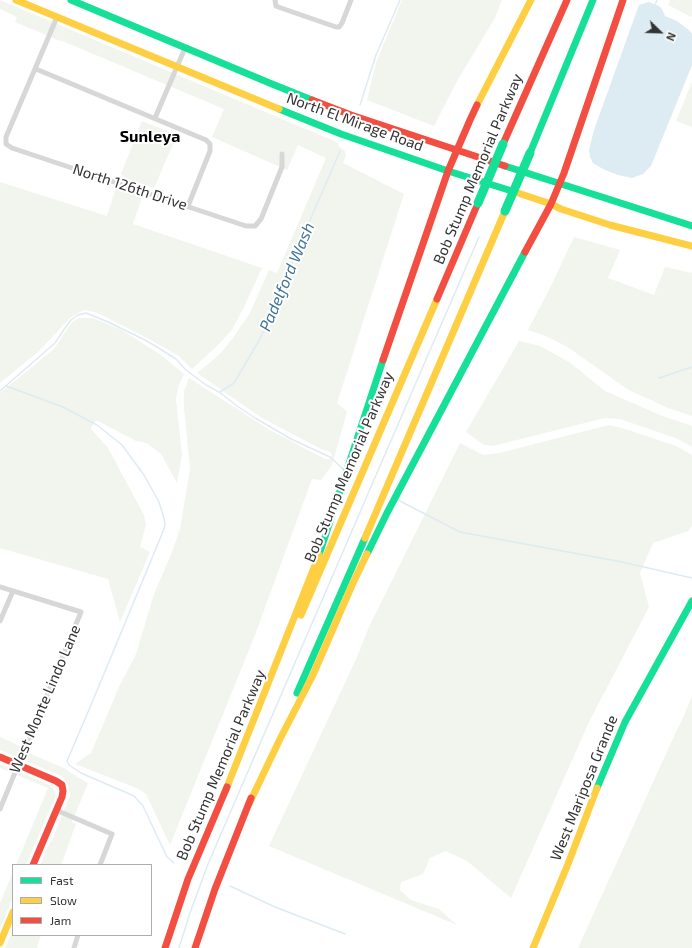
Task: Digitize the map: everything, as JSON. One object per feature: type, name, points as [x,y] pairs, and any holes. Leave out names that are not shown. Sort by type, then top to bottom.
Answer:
[{"type":"main road","name":"North El Mirage Road","points":[[16,0],[332,130],[448,171],[551,204],[561,209],[610,225],[692,246]]},
{"type":"main road","name":"North El Mirage Road","points":[[71,0],[272,84],[344,112],[456,150],[692,226]]},
{"type":"main road","points":[[225,792],[317,560],[394,328],[456,150],[531,0]]},
{"type":"main road","name":"Bob Stump Memorial Parkway","points":[[165,948],[195,861],[503,144],[567,0]]},
{"type":"main road","points":[[195,948],[221,873],[249,804],[390,480],[594,0]]},
{"type":"main road","points":[[249,804],[312,677],[353,583],[387,513],[551,204],[560,183],[623,0]]},
{"type":"main road","name":"West Mariposa Grande","points":[[533,948],[568,864],[601,776],[625,722],[692,601]]},
{"type":"main road","points":[[0,757],[62,785],[62,798],[33,864]]},
{"type":"main road","points":[[0,943],[12,914]]},
{"type":"street","points":[[275,3],[281,8],[339,27],[351,0]]},
{"type":"street","points":[[57,17],[36,69],[155,118],[206,140],[210,144],[210,151],[188,206]]},
{"type":"street","points":[[155,118],[185,48]]},
{"type":"street","name":"North 126th Drive","points":[[36,69],[6,138],[6,144],[17,150],[246,226],[255,226],[261,219],[282,167],[282,154]]},
{"type":"street","points":[[0,587],[13,591],[0,621]]},
{"type":"street","name":"West Monte Lindo Lane","points":[[0,809],[81,612],[13,591]]},
{"type":"street","points":[[56,810],[112,834],[100,864]]},
{"type":"street","points":[[74,948],[78,936]]},
{"type":"shaded area","points":[[0,0],[339,143],[338,146],[345,151],[346,155],[343,163],[404,194],[337,403],[347,412],[332,465],[321,480],[312,479],[255,635],[170,845],[146,794],[139,789],[75,764],[91,753],[119,687],[136,654],[154,594],[180,529],[190,468],[184,408],[184,391],[189,378],[270,430],[325,459],[330,459],[332,455],[330,452],[321,449],[262,418],[197,373],[219,355],[233,338],[250,313],[269,270],[277,273],[326,158],[298,145],[287,170],[212,137],[224,109],[15,22],[17,17],[0,9]]},
{"type":"shaded area","points":[[402,0],[502,0],[495,18],[457,81],[434,126],[367,100],[376,63]]},
{"type":"shaded area","points":[[670,0],[692,0],[692,17],[668,5]]},
{"type":"shaded area","points":[[649,2],[659,6],[665,16],[677,21],[690,31],[692,34],[692,65],[651,166],[643,174],[632,178],[618,175],[593,163],[589,150],[594,130],[639,5]]},
{"type":"shaded area","points":[[692,82],[692,127],[676,121]]},
{"type":"shaded area","points":[[142,121],[177,135],[154,188],[125,178],[121,174]]},
{"type":"shaded area","points":[[0,182],[107,216],[116,188],[142,197],[133,224],[262,268],[232,330],[192,369],[179,356],[147,338],[98,313],[84,310],[70,318],[38,352],[0,383]]},
{"type":"shaded area","points":[[574,237],[620,250],[608,278],[654,295],[665,267],[692,273],[692,416],[668,408],[627,389],[569,348],[548,337],[528,330]]},
{"type":"shaded area","points":[[79,318],[93,318],[122,330],[161,355],[184,374],[179,385],[176,399],[182,455],[177,483],[161,454],[147,443],[136,441],[98,421],[94,422],[91,429],[108,448],[144,515],[146,525],[140,547],[150,552],[120,622],[108,579],[0,548],[0,393],[54,349],[72,322]]},
{"type":"shaded area","points":[[519,341],[540,346],[569,362],[605,391],[660,415],[692,426],[692,447],[678,439],[620,419],[605,418],[493,446],[484,445],[466,432]]},
{"type":"shaded area","points":[[609,425],[676,446],[692,455],[692,526],[688,531],[653,543],[640,573],[649,607],[589,722],[511,898],[467,861],[446,851],[430,858],[423,874],[401,882],[400,890],[411,900],[439,909],[457,925],[269,846],[357,657],[369,627],[460,443],[483,455],[499,453]]},
{"type":"shaded area","points":[[692,696],[692,948],[578,948],[682,720]]},
{"type":"shaded area","points":[[0,737],[20,746],[33,755],[66,769],[88,783],[72,822],[76,824],[61,864],[40,864],[53,838],[70,795],[65,780],[61,776],[0,750]]},
{"type":"shaded area","points":[[0,764],[52,786],[56,795],[26,864],[16,864],[48,788],[0,768]]},
{"type":"shaded area","points":[[12,874],[12,899],[0,928],[0,903]]},
{"type":"shaded area","points":[[12,932],[12,936],[41,936],[37,948],[5,948]]},
{"type":"waterway","name":"Padelford Wash","points":[[360,105],[376,55],[400,0]]},
{"type":"waterway","points":[[655,5],[657,0]]},
{"type":"waterway","name":"Padelford Wash","points":[[220,392],[234,383],[260,339],[340,151]]},
{"type":"waterway","points":[[179,948],[208,864],[479,237]]},
{"type":"waterway","points":[[0,391],[55,343],[71,320],[78,315],[86,313],[108,322],[157,347],[176,359],[186,370],[206,385],[219,392],[255,418],[291,439],[330,457],[343,469]]},
{"type":"waterway","points":[[659,378],[692,367]]},
{"type":"waterway","points":[[6,386],[63,407],[97,425],[122,445],[144,475],[159,502],[165,525],[162,534],[67,761],[69,765],[81,773],[134,796],[143,806],[167,857],[174,863]]},
{"type":"waterway","points":[[398,500],[460,532],[622,562],[692,578]]},
{"type":"waterway","points":[[230,886],[275,907],[345,934]]},
{"type":"traffic: fast","points":[[71,0],[312,100]]},
{"type":"traffic: fast","points":[[530,153],[593,0]]},
{"type":"traffic: fast","points":[[279,109],[341,134],[448,171],[515,192]]},
{"type":"traffic: fast","points":[[478,203],[503,144]]},
{"type":"traffic: fast","points":[[505,211],[530,153]]},
{"type":"traffic: fast","points":[[505,166],[692,226]]},
{"type":"traffic: fast","points":[[367,554],[387,513],[525,252]]},
{"type":"traffic: fast","points":[[319,555],[383,360]]},
{"type":"traffic: fast","points":[[297,693],[365,538]]},
{"type":"traffic: fast","points":[[597,788],[625,722],[692,601]]},
{"type":"traffic: slow","points":[[16,0],[279,109]]},
{"type":"traffic: slow","points":[[477,105],[531,0]]},
{"type":"traffic: slow","points":[[515,192],[610,225],[692,246]]},
{"type":"traffic: slow","points":[[365,538],[505,211]]},
{"type":"traffic: slow","points":[[301,615],[437,299]]},
{"type":"traffic: slow","points":[[249,804],[312,677],[367,554]]},
{"type":"traffic: slow","points":[[225,792],[319,555]]},
{"type":"traffic: slow","points":[[533,948],[568,864],[597,788]]},
{"type":"traffic: slow","points":[[0,943],[12,914]]},
{"type":"traffic: jam","points":[[503,144],[567,0]]},
{"type":"traffic: jam","points":[[525,252],[551,204],[564,173],[623,0]]},
{"type":"traffic: jam","points":[[312,100],[351,115],[505,166]]},
{"type":"traffic: jam","points":[[383,360],[448,171],[477,105]]},
{"type":"traffic: jam","points":[[437,299],[478,203]]},
{"type":"traffic: jam","points":[[0,757],[62,785],[62,797],[33,864]]},
{"type":"traffic: jam","points":[[165,948],[188,879],[227,787]]},
{"type":"traffic: jam","points":[[195,948],[215,889],[251,798]]},
{"type":"district","name":"Sunleya","points":[[150,137]]}]
